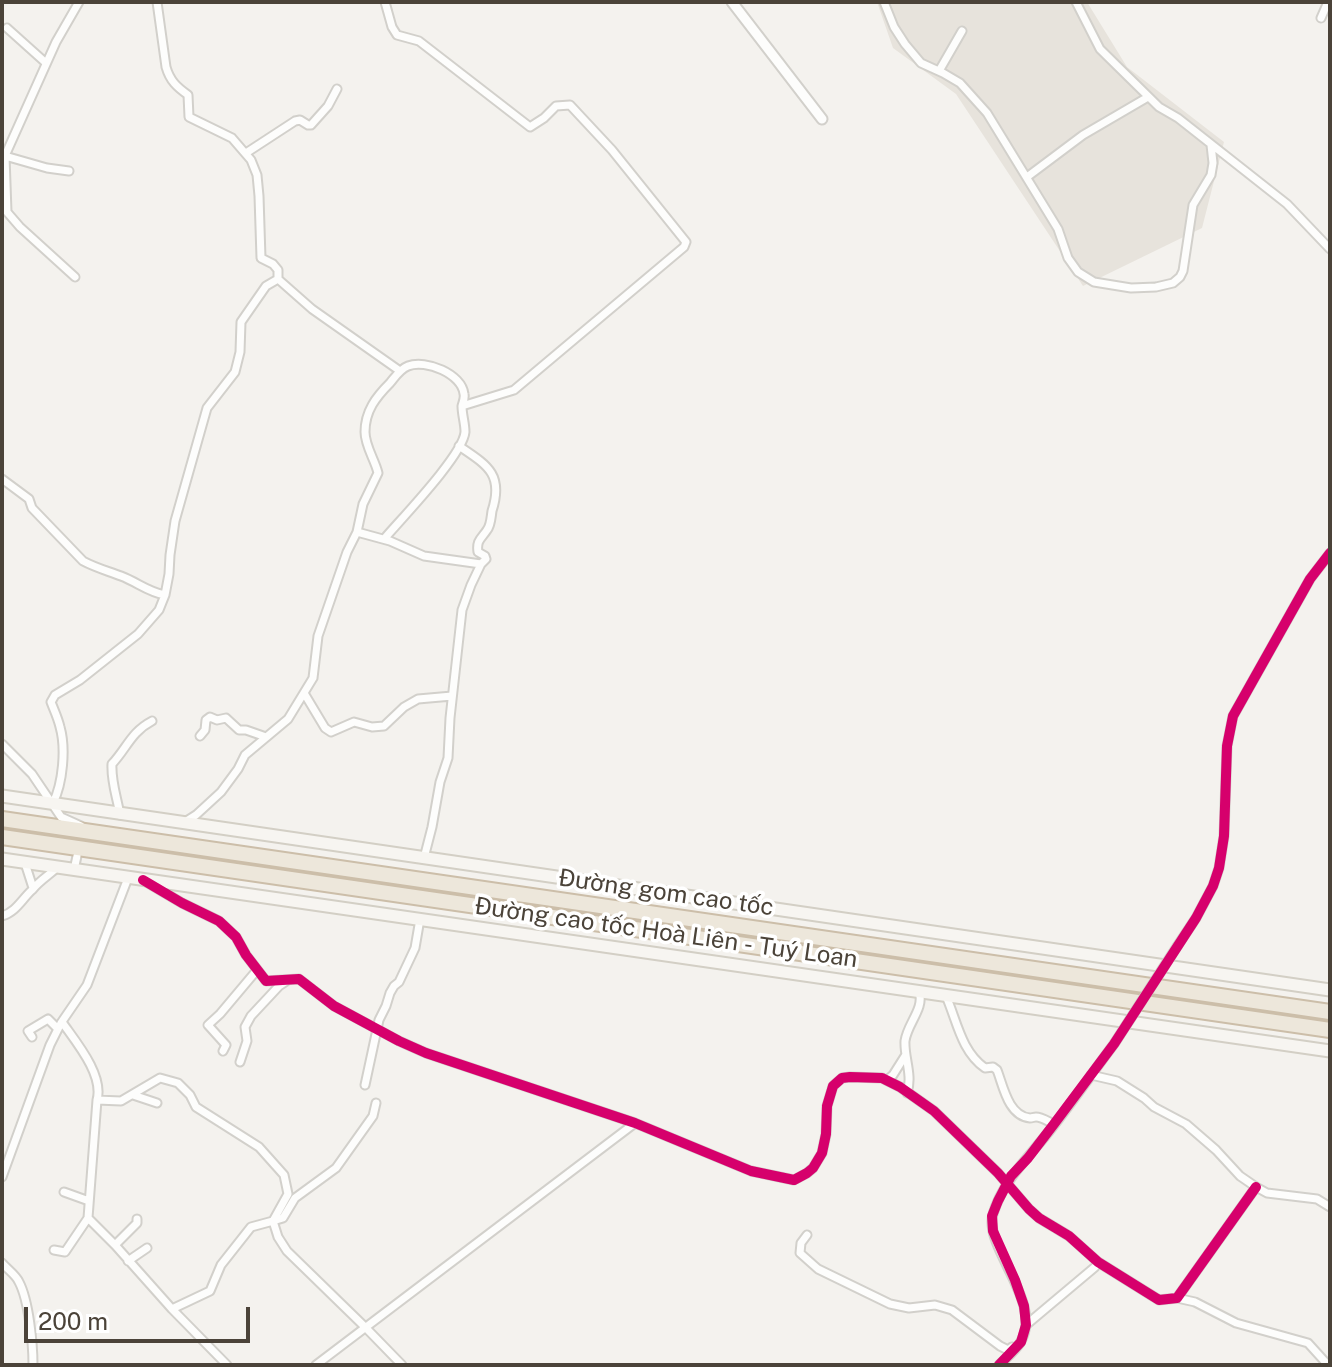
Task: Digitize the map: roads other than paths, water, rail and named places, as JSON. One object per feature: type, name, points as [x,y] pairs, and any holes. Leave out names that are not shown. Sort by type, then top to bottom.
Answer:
[{"type":"highway","name":"Đường cao tốc Hoà Liên - Tuý Loan","points":[[2,819],[1330,1012]]},
{"type":"highway","name":"Đường cao tốc Hoà Liên - Tuý Loan","points":[[2,837],[1330,1030]]},
{"type":"main road","name":"Đường gom cao tốc","points":[[2,796],[1330,990]]},
{"type":"main road","points":[[2,859],[1330,1051]]},
{"type":"street","points":[[75,277],[7,212],[4,159],[56,42],[79,2]]},
{"type":"street","points":[[157,2],[169,77],[188,95],[189,117],[232,138],[251,160],[257,175],[261,258],[273,264],[278,270],[278,279],[312,309],[400,371]]},
{"type":"street","points":[[385,2],[397,35],[419,41],[530,127],[556,106],[570,105],[612,150],[686,242],[684,247],[514,390],[462,406]]},
{"type":"street","points":[[732,2],[822,119]]},
{"type":"street","points":[[884,2],[894,27],[921,63],[960,83],[987,113],[1058,229],[1068,258],[1078,272],[1094,282],[1131,288],[1156,287],[1173,283],[1180,277],[1193,205],[1211,175],[1211,145]]},
{"type":"street","points":[[1076,2],[1100,49],[1148,97],[1287,204],[1330,249]]},
{"type":"street","points":[[1321,18],[1328,2]]},
{"type":"street","points":[[7,28],[46,63]]},
{"type":"street","points":[[939,71],[962,31]]},
{"type":"street","points":[[246,153],[295,121],[311,125],[328,106],[337,89]]},
{"type":"street","points":[[1027,177],[1083,135],[1148,97]]},
{"type":"street","points":[[4,159],[69,171]]},
{"type":"street","points":[[53,803],[62,780],[62,759],[61,728],[51,702],[55,695],[80,680],[138,634],[159,610],[169,574],[175,521],[207,408],[235,372],[240,352],[241,322],[266,286],[278,279]]},
{"type":"street","points":[[183,824],[221,792],[245,755],[288,719],[313,678],[318,636],[357,532],[363,504],[378,473],[365,435],[367,415],[375,398],[400,371],[421,364],[438,368],[462,386],[465,394],[462,406],[465,433],[443,470],[384,539]]},
{"type":"street","points":[[424,858],[448,758],[462,610],[486,557],[478,552],[477,545],[488,529],[497,484],[488,466],[459,446]]},
{"type":"street","points":[[2,479],[29,499],[32,508],[83,561],[153,593],[165,595]]},
{"type":"street","points":[[357,532],[384,539],[424,556],[481,564]]},
{"type":"street","points":[[999,1365],[1021,1342],[1026,1325],[1024,1306],[998,1245],[992,1228],[992,1216],[1007,1183],[1114,1044],[1196,918],[1213,886],[1224,836],[1227,746],[1233,716],[1304,590],[1330,553]]},
{"type":"street","points":[[304,693],[325,728],[331,732],[354,722],[372,727],[384,726],[414,700],[452,696]]},
{"type":"street","points":[[200,736],[210,717],[217,720],[226,718],[239,730],[266,737]]},
{"type":"street","points":[[120,815],[113,786],[112,764],[135,732],[152,721]]},
{"type":"street","points":[[2,744],[32,774],[61,817],[83,826]]},
{"type":"street","points":[[74,870],[77,856]]},
{"type":"street","points":[[25,863],[33,888]]},
{"type":"street","points":[[2,916],[15,909],[33,888],[58,867]]},
{"type":"street","points":[[2,1177],[43,1061],[60,1026],[87,985],[128,878]]},
{"type":"street","points":[[143,880],[219,921],[236,937],[266,981],[299,979],[334,1006],[426,1053],[635,1123],[751,1171],[794,1180],[813,1168],[822,1153],[827,1106],[833,1086],[842,1078],[850,1077],[887,1080],[934,1111],[1029,1209],[1069,1236],[1098,1262],[1159,1300],[1177,1298],[1195,1302],[1236,1323],[1308,1343],[1328,1365]]},
{"type":"street","points":[[365,1085],[379,1020],[415,948],[420,919]]},
{"type":"street","points":[[231,1036],[224,1048],[208,1025],[257,970]]},
{"type":"street","points":[[240,1062],[247,1041],[245,1027],[251,1016],[279,986],[290,979]]},
{"type":"street","points":[[907,1093],[906,1038],[921,1002],[919,991]]},
{"type":"street","points":[[945,995],[964,1045],[978,1063],[997,1070],[1008,1099],[1018,1112],[1025,1117],[1038,1116],[1054,1124]]},
{"type":"street","points":[[32,1037],[28,1031],[48,1019],[60,1026],[90,1064],[100,1091],[88,1218],[65,1252],[54,1250]]},
{"type":"street","points":[[887,1080],[905,1056]]},
{"type":"street","points":[[1091,1075],[1117,1081],[1154,1107],[1186,1124],[1240,1176],[1256,1187],[1267,1193],[1317,1199],[1330,1207]]},
{"type":"street","points":[[97,1100],[121,1101],[160,1078],[178,1083],[196,1107],[259,1147],[284,1175],[288,1194],[273,1221],[287,1251],[402,1365]]},
{"type":"street","points":[[133,1095],[157,1103]]},
{"type":"street","points":[[172,1309],[210,1291],[221,1265],[251,1227],[283,1218],[295,1198],[336,1168],[373,1116],[376,1103]]},
{"type":"street","points":[[316,1365],[635,1123]]},
{"type":"street","points":[[1177,1298],[1256,1187]]},
{"type":"street","points":[[64,1192],[89,1201]]},
{"type":"street","points":[[88,1218],[227,1365]]},
{"type":"street","points":[[115,1245],[137,1223],[137,1219]]},
{"type":"street","points":[[807,1235],[801,1243],[800,1253],[830,1276],[890,1304],[909,1308],[935,1305],[952,1310],[1008,1350],[1021,1342]]},
{"type":"street","points":[[128,1261],[147,1248]]},
{"type":"street","points":[[1026,1325],[1098,1262]]},
{"type":"street","points":[[2,1263],[19,1281],[29,1318],[33,1365]]}]
